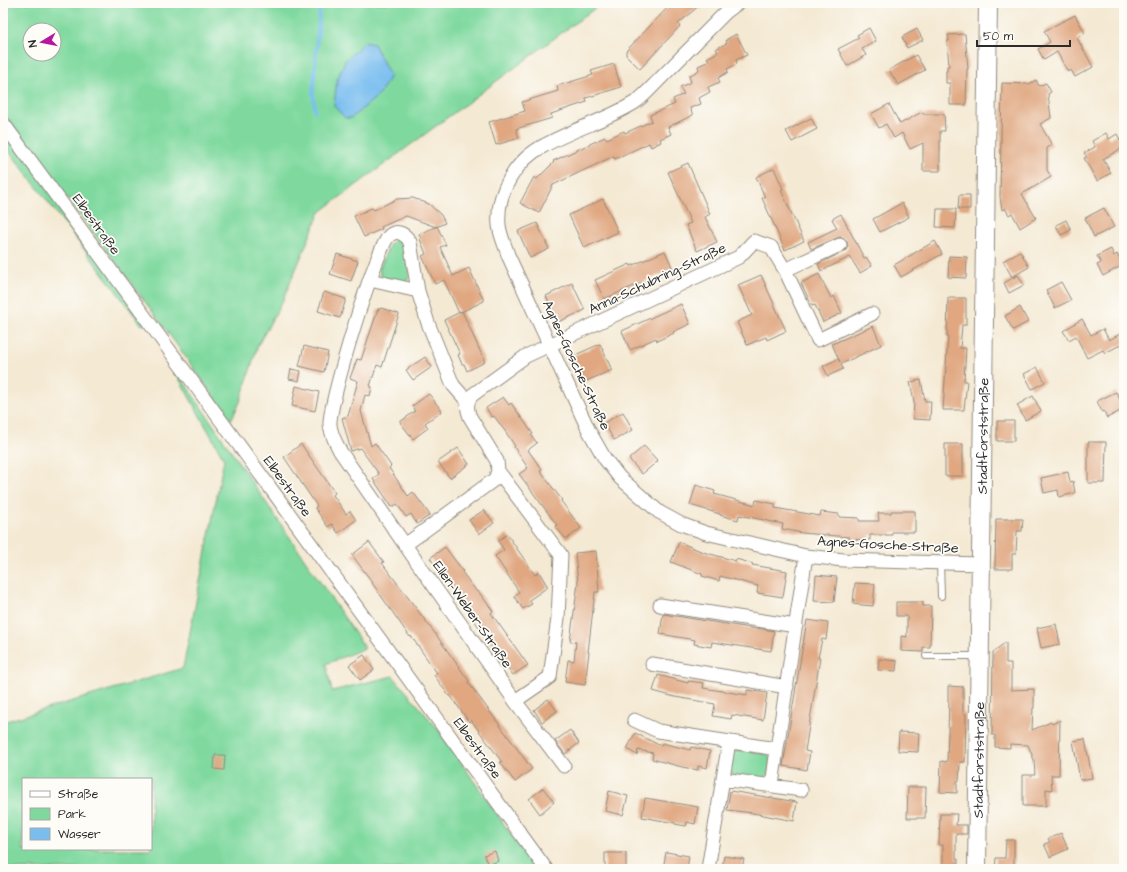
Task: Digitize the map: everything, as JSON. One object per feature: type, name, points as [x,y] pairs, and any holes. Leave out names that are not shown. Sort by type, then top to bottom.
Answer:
[{"type":"main road","name":"Stadtforststraße","points":[[977,869],[988,3]]},
{"type":"street","name":"Agnes-Gosche-Straße","points":[[738,3],[726,12],[636,102],[605,118],[545,145],[533,152],[522,162],[509,180],[501,201],[499,213],[499,227],[508,254],[589,430],[605,459],[620,478],[659,512],[681,524],[706,533],[806,556],[844,560],[980,564]]},
{"type":"street","name":"Elbestraße","points":[[3,122],[546,869]]},
{"type":"street","name":"Ellen-Weber-Straße","points":[[515,702],[550,677],[558,618],[561,555],[498,471],[497,461],[470,417],[467,410],[467,401],[453,385],[428,323],[418,291],[410,242],[407,237],[401,233],[394,232],[389,235],[370,280],[342,367],[331,412],[330,425],[333,438],[340,451],[515,702],[564,766]]},
{"type":"street","name":"Anna-Schubring-Straße","points":[[550,346],[739,258],[754,241],[771,247],[785,270],[818,340],[872,314]]},
{"type":"street","points":[[785,270],[840,245]]},
{"type":"street","points":[[370,280],[418,291]]},
{"type":"street","points":[[467,401],[471,396],[522,359],[550,346]]},
{"type":"street","points":[[405,545],[495,479],[498,471]]},
{"type":"street","points":[[772,786],[806,556]]},
{"type":"street","points":[[660,605],[796,626]]},
{"type":"street","points":[[652,664],[787,687]]},
{"type":"street","points":[[634,720],[658,731],[777,749]]},
{"type":"street","points":[[708,869],[729,742]]},
{"type":"street","points":[[722,779],[801,790]]},
{"type":"lane","points":[[940,562],[941,596]]},
{"type":"lane","points":[[926,656],[979,656]]},
{"type":"green space","points":[[3,3],[602,3],[320,212],[283,300],[258,345],[240,402],[231,420],[161,323],[3,112]]},
{"type":"green space","points":[[3,123],[149,323],[142,325],[3,143]]},
{"type":"green space","points":[[395,239],[399,239],[404,242],[410,275],[407,281],[398,283],[381,276],[379,269],[390,244]]},
{"type":"green space","points":[[167,357],[365,648],[326,664],[332,691],[393,676],[437,728],[535,869],[3,869],[3,722],[183,668],[224,459]]},
{"type":"green space","points":[[741,750],[767,754],[770,757],[769,773],[766,777],[757,780],[729,774],[730,755],[734,751]]},
{"type":"water","points":[[364,42],[374,44],[390,76],[379,95],[351,118],[345,118],[334,106],[337,80],[345,61]]},
{"type":"building","points":[[672,3],[702,3],[678,24],[680,26],[640,69],[626,55],[626,51]]},
{"type":"building","points":[[1075,15],[1085,33],[1077,38],[1093,67],[1075,77],[1071,70],[1068,72],[1057,52],[1044,60],[1038,49],[1050,42],[1044,31]]},
{"type":"building","points":[[869,28],[876,41],[862,49],[866,55],[847,66],[838,49],[859,38],[857,35]]},
{"type":"building","points":[[917,29],[923,40],[907,48],[902,37]]},
{"type":"building","points":[[736,34],[747,55],[736,60],[737,64],[727,69],[728,72],[718,78],[720,82],[708,87],[710,92],[699,98],[701,104],[690,108],[693,115],[668,127],[671,134],[660,139],[661,142],[651,147],[649,143],[615,159],[614,156],[553,185],[539,213],[520,203],[534,177],[537,179],[554,162],[553,161],[605,137],[607,139],[624,131],[625,133],[652,121],[650,115],[675,104],[673,99],[684,94],[680,87],[691,82],[689,76],[699,70],[698,66],[709,61],[707,58],[718,52],[716,49],[727,43],[726,40]]},
{"type":"building","points":[[965,34],[968,69],[966,105],[950,105],[950,83],[946,83],[946,71],[947,66],[949,66],[948,35]]},
{"type":"building","points":[[916,55],[925,70],[898,85],[889,70]]},
{"type":"building","points":[[614,64],[621,87],[586,98],[587,102],[551,114],[552,118],[516,129],[519,138],[496,145],[489,122],[525,111],[522,102],[558,91],[557,86],[593,75],[591,71]]},
{"type":"building","points":[[1036,80],[1039,86],[1046,83],[1051,92],[1048,94],[1051,118],[1040,124],[1052,145],[1047,148],[1047,170],[1051,177],[1022,194],[1036,218],[1020,228],[1012,213],[1009,215],[1005,208],[1002,210],[1000,197],[1002,83],[1029,84]]},
{"type":"building","points":[[889,104],[900,124],[922,112],[923,114],[944,114],[945,131],[940,131],[940,171],[923,171],[923,143],[910,149],[902,133],[894,138],[886,124],[879,128],[871,114]]},
{"type":"building","points":[[811,118],[817,129],[792,142],[786,131]]},
{"type":"building","points":[[1106,133],[1109,139],[1117,134],[1124,147],[1103,159],[1111,173],[1097,181],[1084,158],[1087,157],[1084,153],[1095,147],[1092,141]]},
{"type":"building","points":[[688,163],[710,214],[705,217],[717,242],[697,251],[686,225],[691,223],[668,172]]},
{"type":"building","points":[[774,168],[783,189],[781,190],[804,241],[785,250],[762,198],[765,197],[756,177]]},
{"type":"building","points":[[959,195],[970,195],[970,209],[958,209]]},
{"type":"building","points":[[413,198],[429,204],[441,215],[445,223],[436,227],[406,216],[381,227],[382,229],[364,237],[354,216],[372,208],[374,210],[397,199]]},
{"type":"building","points":[[603,199],[618,232],[584,248],[569,215]]},
{"type":"building","points":[[902,203],[909,217],[880,232],[873,219]]},
{"type":"building","points":[[1104,208],[1114,227],[1094,237],[1085,218]]},
{"type":"building","points":[[937,209],[956,209],[955,228],[936,227]]},
{"type":"building","points":[[841,214],[864,258],[866,257],[872,266],[860,273],[850,257],[821,271],[818,264],[846,250],[848,246],[844,238],[837,238],[811,249],[808,242],[837,228],[832,219]]},
{"type":"building","points":[[1066,220],[1071,230],[1061,235],[1056,225]]},
{"type":"building","points":[[537,223],[549,249],[530,258],[518,231]]},
{"type":"building","points":[[437,226],[446,245],[440,247],[453,276],[469,268],[484,301],[459,313],[444,280],[435,284],[422,256],[426,254],[419,234]]},
{"type":"building","points":[[935,241],[942,254],[901,277],[894,265]]},
{"type":"building","points":[[1111,249],[1114,256],[1117,254],[1123,265],[1103,276],[1097,265],[1101,263],[1097,256]]},
{"type":"building","points":[[665,251],[673,269],[604,299],[595,280],[630,264],[631,266]]},
{"type":"building","points":[[1020,251],[1029,267],[1012,277],[1003,261]]},
{"type":"building","points":[[337,254],[358,261],[351,281],[330,274]]},
{"type":"building","points":[[949,256],[967,257],[966,278],[948,277]]},
{"type":"building","points":[[819,274],[831,298],[834,296],[842,313],[823,322],[815,305],[812,306],[801,283]]},
{"type":"building","points":[[761,275],[786,331],[767,340],[766,337],[747,345],[737,322],[752,315],[738,285]]},
{"type":"building","points":[[1018,275],[1024,285],[1009,293],[1004,283]]},
{"type":"building","points":[[1061,282],[1071,300],[1055,308],[1046,290]]},
{"type":"building","points":[[572,283],[585,310],[558,322],[546,296]]},
{"type":"building","points":[[324,292],[346,299],[340,318],[318,311]]},
{"type":"building","points":[[948,298],[966,298],[966,325],[962,325],[960,348],[966,348],[964,381],[967,381],[964,410],[943,410],[948,336],[947,337]]},
{"type":"building","points":[[681,304],[690,324],[657,341],[656,338],[630,350],[622,331]]},
{"type":"building","points":[[1020,307],[1028,322],[1013,330],[1005,316]]},
{"type":"building","points":[[381,308],[399,314],[382,367],[377,365],[370,386],[372,387],[370,396],[365,395],[361,411],[371,446],[375,443],[391,466],[389,468],[408,496],[413,492],[430,515],[417,524],[411,514],[406,517],[397,504],[392,507],[373,479],[379,474],[360,448],[351,451],[342,418],[348,416],[358,381],[350,378],[357,359],[361,360],[378,309]]},
{"type":"building","points":[[462,311],[485,362],[467,371],[464,364],[462,364],[458,355],[460,354],[444,320]]},
{"type":"building","points":[[1082,319],[1091,335],[1103,329],[1109,340],[1124,332],[1124,343],[1105,353],[1103,350],[1087,358],[1076,336],[1069,340],[1063,331]]},
{"type":"building","points":[[873,326],[881,345],[841,364],[843,369],[828,376],[823,366],[838,359],[840,362],[832,344]]},
{"type":"building","points":[[600,344],[612,370],[584,382],[573,356]]},
{"type":"building","points":[[304,346],[328,352],[324,372],[299,366]]},
{"type":"building","points":[[425,357],[432,367],[413,380],[406,370]]},
{"type":"building","points":[[1037,367],[1045,382],[1032,389],[1024,374]]},
{"type":"building","points":[[291,369],[301,371],[299,381],[289,379]]},
{"type":"building","points":[[921,380],[925,401],[931,401],[930,420],[913,419],[914,402],[910,382]]},
{"type":"building","points":[[296,386],[319,392],[315,411],[292,406]]},
{"type":"building","points":[[1116,392],[1124,409],[1107,418],[1104,411],[1102,412],[1097,401]]},
{"type":"building","points":[[429,394],[442,411],[425,423],[428,428],[413,439],[400,422],[415,411],[412,406]]},
{"type":"building","points":[[1033,396],[1041,411],[1025,420],[1017,405]]},
{"type":"building","points":[[503,397],[509,405],[511,403],[533,434],[531,435],[537,443],[528,450],[542,470],[540,471],[581,528],[568,538],[565,538],[555,526],[557,525],[519,474],[528,468],[505,431],[486,408]]},
{"type":"building","points":[[623,412],[633,430],[614,440],[604,423]]},
{"type":"building","points":[[997,421],[1014,421],[1014,441],[997,441]]},
{"type":"building","points":[[1088,442],[1106,442],[1105,483],[1088,483]]},
{"type":"building","points":[[301,444],[335,493],[333,495],[346,514],[350,511],[356,520],[338,533],[332,524],[328,527],[315,508],[317,506],[284,457]]},
{"type":"building","points":[[945,444],[963,444],[963,476],[945,476]]},
{"type":"building","points":[[644,446],[658,461],[642,474],[629,459]]},
{"type":"building","points":[[458,448],[469,464],[450,478],[438,462]]},
{"type":"building","points":[[1068,472],[1070,482],[1073,481],[1075,493],[1059,497],[1058,490],[1044,493],[1041,478]]},
{"type":"building","points":[[696,485],[715,491],[714,494],[755,505],[756,500],[775,504],[775,508],[820,516],[821,512],[839,514],[839,517],[859,518],[859,521],[879,521],[878,513],[891,513],[891,511],[915,511],[915,532],[892,532],[892,535],[870,535],[870,540],[849,539],[849,537],[802,533],[782,529],[783,524],[739,515],[738,520],[690,505]]},
{"type":"building","points":[[484,510],[494,523],[479,534],[469,520]]},
{"type":"building","points":[[996,519],[1023,519],[1022,531],[1017,531],[1016,554],[1012,554],[1012,569],[995,569]]},
{"type":"building","points":[[507,534],[535,575],[539,572],[548,587],[529,600],[532,604],[523,609],[514,596],[519,592],[495,556],[504,550],[498,541]]},
{"type":"building","points":[[369,542],[384,562],[382,563],[434,632],[469,681],[468,682],[532,769],[515,782],[471,720],[469,722],[450,695],[449,696],[434,675],[437,673],[352,555]]},
{"type":"building","points":[[679,542],[703,552],[736,561],[736,559],[753,564],[752,565],[787,571],[783,597],[757,593],[758,586],[720,576],[719,581],[702,576],[702,574],[671,562]]},
{"type":"building","points":[[445,547],[477,592],[478,591],[493,611],[491,613],[528,665],[513,675],[430,558]]},
{"type":"building","points":[[596,551],[599,592],[595,592],[585,685],[565,682],[568,660],[574,661],[576,642],[570,641],[578,583],[575,553]]},
{"type":"building","points":[[816,575],[837,577],[834,602],[814,601]]},
{"type":"building","points":[[855,583],[875,584],[873,606],[853,604]]},
{"type":"building","points":[[896,602],[923,602],[923,606],[931,606],[930,647],[923,647],[923,652],[901,651],[901,636],[907,637],[907,616],[896,616]]},
{"type":"building","points":[[663,614],[774,631],[771,651],[712,642],[711,647],[694,644],[695,640],[660,634]]},
{"type":"building","points":[[807,620],[828,623],[826,640],[822,639],[818,658],[820,658],[805,751],[810,752],[807,770],[783,766]]},
{"type":"building","points":[[1056,624],[1060,644],[1041,648],[1037,628]]},
{"type":"building","points":[[1006,642],[1006,663],[1011,663],[1011,690],[1034,689],[1032,730],[1060,720],[1059,775],[1051,775],[1052,790],[1046,789],[1046,806],[1023,806],[1023,775],[1035,775],[1034,760],[1028,745],[1010,744],[1010,748],[995,747],[995,735],[992,735],[993,652]]},
{"type":"building","points":[[364,655],[374,670],[360,680],[349,665]]},
{"type":"building","points":[[879,659],[897,661],[896,671],[878,670]]},
{"type":"building","points":[[658,675],[688,683],[688,681],[704,683],[703,688],[747,695],[747,690],[767,693],[763,720],[732,715],[731,719],[713,716],[715,704],[675,697],[653,691]]},
{"type":"building","points":[[948,686],[963,687],[963,713],[966,714],[965,762],[960,762],[957,793],[940,792],[941,761],[947,762],[949,702]]},
{"type":"building","points":[[548,699],[557,711],[542,722],[534,710]]},
{"type":"building","points":[[570,730],[579,743],[565,754],[555,741]]},
{"type":"building","points":[[899,732],[919,733],[918,752],[898,751]]},
{"type":"building","points":[[635,733],[661,746],[662,743],[690,750],[691,747],[710,751],[707,768],[698,766],[698,770],[682,767],[652,759],[653,753],[638,750],[637,755],[627,749]]},
{"type":"building","points":[[1085,739],[1092,778],[1080,780],[1073,741]]},
{"type":"building","points":[[215,755],[225,755],[224,770],[214,769]]},
{"type":"building","points":[[908,787],[926,787],[925,818],[907,818]]},
{"type":"building","points":[[543,788],[554,802],[540,814],[529,799]]},
{"type":"building","points":[[609,791],[628,796],[623,815],[605,811]]},
{"type":"building","points":[[730,791],[797,802],[794,821],[753,813],[727,810]]},
{"type":"building","points":[[645,798],[698,807],[695,824],[687,822],[686,826],[642,817]]},
{"type":"building","points":[[940,814],[957,814],[956,825],[967,825],[967,834],[956,834],[956,859],[958,859],[958,869],[943,869],[943,845],[939,845]]},
{"type":"building","points":[[1061,833],[1068,849],[1050,857],[1044,844],[1050,842],[1048,839]]},
{"type":"building","points":[[1006,840],[1014,840],[1014,869],[995,869],[996,858],[1005,858]]},
{"type":"building","points":[[495,851],[498,861],[488,865],[484,855]]},
{"type":"building","points":[[666,852],[689,856],[687,869],[663,869]]},
{"type":"building","points":[[605,853],[626,853],[626,869],[605,869]]},
{"type":"building","points":[[724,856],[744,859],[742,869],[722,869]]},
{"type":"waterway","points":[[315,111],[313,92],[320,3]]}]
